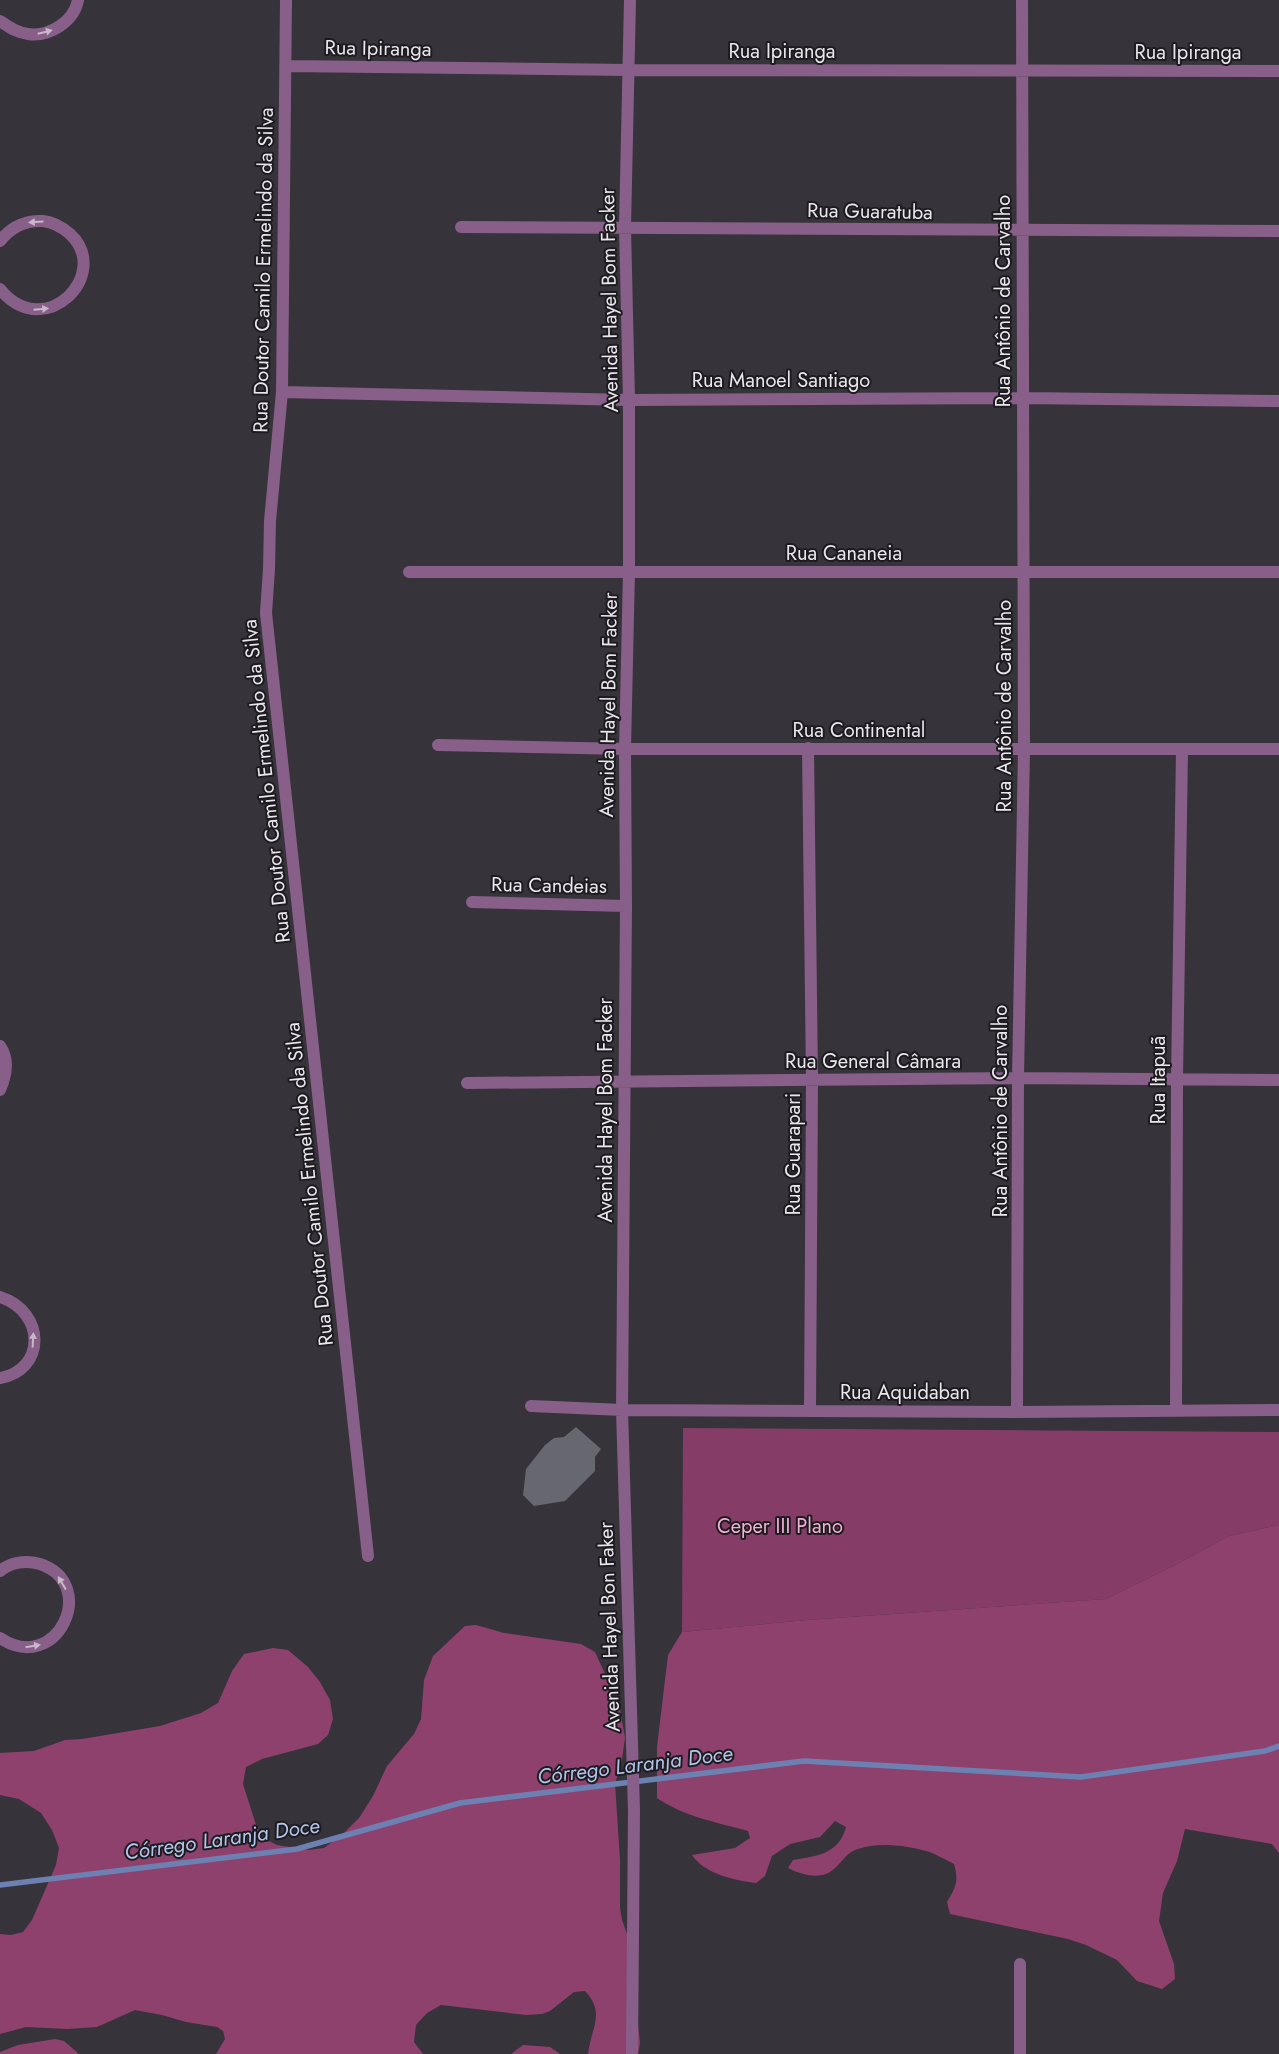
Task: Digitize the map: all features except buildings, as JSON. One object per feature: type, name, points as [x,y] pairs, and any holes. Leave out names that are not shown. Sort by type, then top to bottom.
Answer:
[{"type":"street","points":[[0,21],[12,30],[27,34],[43,34],[58,28],[69,18],[78,0]]},
{"type":"street","name":"Rua Doutor Camilo Ermelindo da Silva","points":[[286,0],[282,392],[270,521],[266,613],[368,1556]]},
{"type":"street","name":"Avenida Hayel Bom Facker","points":[[622,1410],[626,906],[625,749],[629,571],[626,227],[630,0]]},
{"type":"street","name":"Rua Antônio de Carvalho","points":[[1017,1412],[1018,1078],[1024,749],[1022,573],[1022,0]]},
{"type":"street","name":"Rua Ipiranga","points":[[286,66],[629,70],[1279,71]]},
{"type":"street","points":[[0,241],[6,233],[19,225],[33,221],[48,222],[62,228],[74,238],[83,266],[80,281],[72,294],[61,304],[48,309],[34,310],[20,306],[8,298],[0,289]]},
{"type":"street","name":"Rua Guaratuba","points":[[460,227],[1279,231]]},
{"type":"street","name":"Rua Manoel Santiago","points":[[282,392],[629,400],[1022,398],[1279,401]]},
{"type":"street","name":"Rua Cananeia","points":[[408,572],[1279,572]]},
{"type":"street","name":"Rua Continental","points":[[438,745],[625,749],[1279,749]]},
{"type":"street","name":"Rua Guarapari","points":[[808,748],[812,1080],[810,1410]]},
{"type":"street","name":"Rua Itapuã","points":[[1176,1410],[1177,1078],[1182,750]]},
{"type":"street","name":"Rua Candeias","points":[[472,902],[626,906]]},
{"type":"street","points":[[0,1046],[7,1064],[6,1078],[0,1090]]},
{"type":"street","name":"Rua General Câmara","points":[[467,1082],[1018,1078],[1279,1080]]},
{"type":"street","points":[[0,1297],[12,1301],[23,1309],[31,1320],[34,1346],[29,1359],[20,1370],[7,1377],[0,1378]]},
{"type":"street","name":"Rua Aquidaban","points":[[531,1406],[622,1410],[1017,1412],[1279,1410]]},
{"type":"street","name":"Avenida Hayel Bon Faker","points":[[622,1410],[634,1810],[632,2054]]},
{"type":"street","points":[[0,1571],[18,1562],[33,1562],[47,1567],[58,1576],[66,1588],[69,1602],[68,1616],[62,1628],[53,1638],[41,1645],[27,1648],[13,1646],[0,1638]]},
{"type":"street","points":[[1020,1964],[1020,2054]]},
{"type":"green space","name":"Ceper III Plano","points":[[683,1428],[1279,1432],[1279,1525],[1229,1536],[1106,1599],[807,1620],[682,1632]]},
{"type":"shaded area","points":[[1279,1525],[1279,1853],[1272,1844],[1185,1829],[1177,1861],[1163,1893],[1159,1921],[1174,1964],[1175,1979],[1162,1989],[1137,1981],[1117,1960],[1086,1945],[1068,1939],[950,1914],[947,1902],[956,1884],[954,1864],[926,1851],[899,1846],[881,1845],[865,1847],[851,1852],[830,1872],[818,1876],[806,1875],[788,1868],[793,1860],[826,1852],[838,1843],[846,1827],[835,1821],[820,1837],[790,1844],[772,1856],[765,1876],[756,1883],[720,1875],[704,1867],[692,1855],[735,1848],[750,1838],[748,1831],[690,1814],[657,1798],[657,1747],[668,1655],[682,1632],[807,1620],[1106,1599],[1229,1536]]},
{"type":"shaded area","points":[[476,1625],[504,1633],[581,1644],[595,1652],[619,1704],[625,1738],[621,1766],[615,1783],[620,1860],[620,1908],[629,1939],[640,2043],[638,2054],[588,2054],[596,2014],[595,2006],[585,1991],[574,1992],[550,2011],[542,2014],[526,2015],[441,2005],[427,2013],[416,2025],[414,2042],[423,2054],[216,2054],[225,2039],[223,2031],[217,2027],[135,2010],[97,2027],[67,2029],[26,2027],[0,2034],[0,1934],[11,1935],[23,1932],[32,1920],[56,1865],[59,1848],[52,1830],[41,1813],[19,1799],[0,1795],[0,1753],[34,1751],[65,1740],[160,1726],[201,1713],[218,1703],[232,1671],[244,1654],[273,1648],[288,1650],[308,1667],[320,1682],[330,1700],[333,1719],[328,1735],[318,1744],[262,1759],[246,1767],[243,1784],[256,1825],[263,1838],[277,1845],[309,1850],[324,1848],[343,1834],[359,1818],[373,1796],[387,1766],[414,1734],[421,1719],[424,1680],[433,1656],[465,1626]]},
{"type":"shaded area","points":[[55,2039],[64,2041],[79,2054],[0,2054],[0,2052],[18,2045]]},
{"type":"shaded area","points":[[523,2045],[550,2047],[560,2054],[511,2054]]},
{"type":"waterway","name":"Córrego Laranja Doce","points":[[0,1885],[297,1849],[460,1803],[804,1761],[1081,1777],[1265,1751],[1279,1746]]}]
